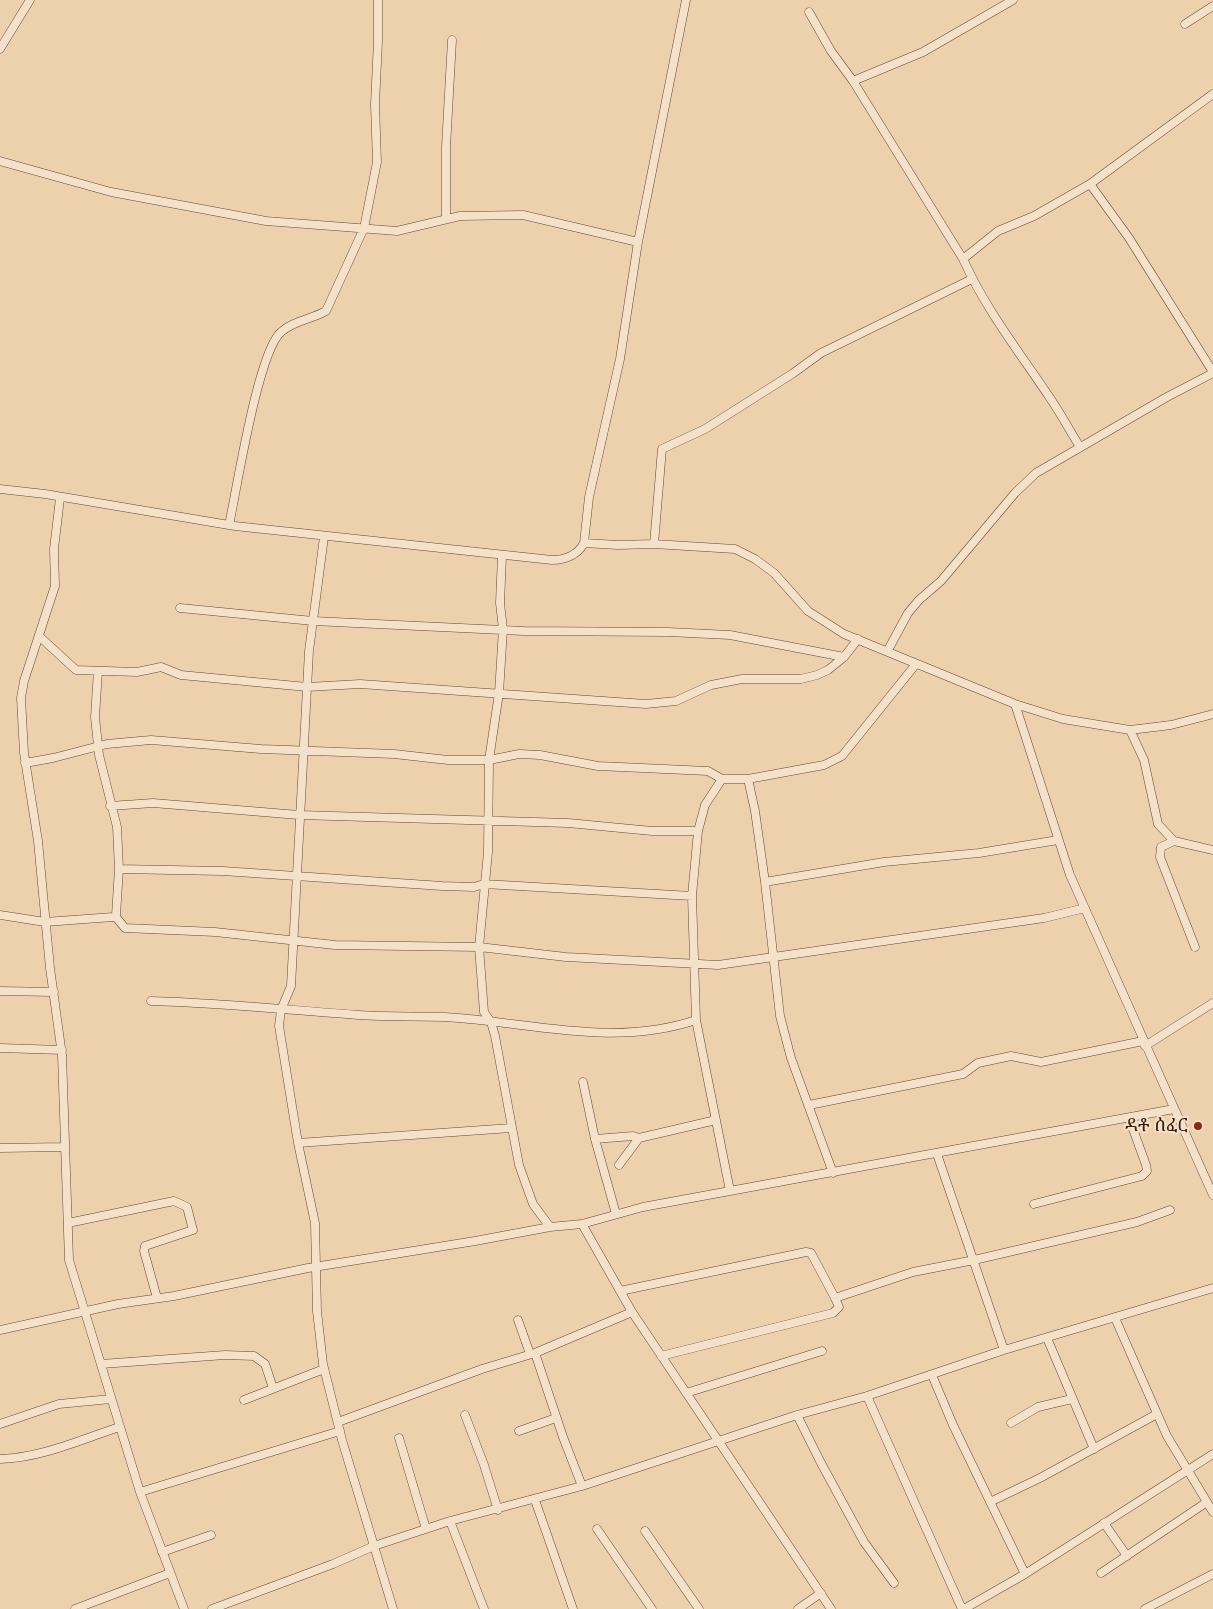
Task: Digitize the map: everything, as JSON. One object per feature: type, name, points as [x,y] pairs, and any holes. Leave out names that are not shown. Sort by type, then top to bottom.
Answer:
[{"type":"street","points":[[0,49],[30,0]]},
{"type":"street","points":[[229,525],[258,384],[272,342],[288,327],[326,311],[364,228],[377,162],[375,104],[378,0]]},
{"type":"street","points":[[0,489],[46,494],[60,498],[229,525],[324,537],[502,556],[560,560],[573,555],[580,550],[584,543],[589,497],[620,358],[638,242],[686,0]]},
{"type":"street","points":[[853,81],[923,52],[1013,0]]},
{"type":"street","points":[[1185,24],[1213,6]]},
{"type":"street","points":[[809,12],[831,51],[853,81],[963,259],[972,279],[1080,448]]},
{"type":"street","points":[[446,218],[446,147],[452,40]]},
{"type":"street","points":[[963,259],[998,231],[1034,216],[1090,184],[1213,94]]},
{"type":"street","points":[[0,161],[98,189],[168,204],[266,221],[407,230],[446,218],[523,215],[638,242]]},
{"type":"street","points":[[888,650],[914,607],[941,581],[1014,493],[1036,473],[1213,372],[1129,238],[1090,184]]},
{"type":"street","points":[[654,544],[662,449],[705,429],[792,374],[821,353],[972,279]]},
{"type":"street","points":[[60,498],[54,549],[56,586],[24,681],[21,698],[25,763],[38,841],[45,922],[62,1050],[64,1147],[71,1272],[86,1312],[140,1492],[184,1609]]},
{"type":"street","points":[[324,537],[307,687],[291,986],[281,1010],[279,1026],[298,1143],[315,1223],[317,1311],[324,1369],[340,1431],[393,1609]]},
{"type":"street","points":[[584,543],[618,546],[654,544],[726,548],[745,554],[774,572],[808,611],[844,634],[888,650],[916,664],[1015,704],[1063,719],[1130,730],[1171,725],[1213,714]]},
{"type":"street","points":[[502,556],[500,603],[503,629],[499,693],[489,760],[490,822],[479,947],[484,1012],[491,1022],[518,1165],[533,1204],[550,1227]]},
{"type":"street","points":[[180,608],[313,621],[565,633],[668,632],[730,635],[844,657]]},
{"type":"street","points":[[39,636],[74,669],[137,672],[161,667],[181,675],[307,687],[360,684],[646,704],[676,701],[711,686],[742,679],[801,678],[816,675],[828,670],[844,657],[858,639]]},
{"type":"street","points":[[25,763],[54,758],[98,746],[151,740],[489,760],[519,754],[540,755],[598,766],[708,770],[722,779],[748,779],[824,765],[842,756],[916,664]]},
{"type":"street","points":[[98,671],[95,718],[98,746],[116,827],[119,870],[115,916],[125,928],[215,932],[294,942],[383,947],[479,947],[566,957],[718,966],[1044,918],[1085,908]]},
{"type":"street","points":[[1015,704],[1058,840],[1085,908],[1213,1195]]},
{"type":"street","points":[[1130,730],[1144,760],[1158,824],[1174,841],[1213,850]]},
{"type":"street","points":[[722,779],[705,805],[698,831],[692,896],[696,1020],[730,1191]]},
{"type":"street","points":[[748,779],[755,811],[765,882],[780,1016],[791,1058],[833,1173]]},
{"type":"street","points":[[110,806],[153,802],[299,815],[568,823],[652,831],[698,831]]},
{"type":"street","points":[[765,882],[874,863],[979,853],[1058,840]]},
{"type":"street","points":[[1174,841],[1161,847],[1160,857],[1195,947]]},
{"type":"street","points":[[119,870],[223,871],[474,887],[484,884],[692,896]]},
{"type":"street","points":[[0,915],[45,922],[115,916]]},
{"type":"street","points":[[0,991],[54,992]]},
{"type":"street","points":[[151,1001],[224,1003],[281,1010],[307,1009],[389,1016],[446,1017],[592,1032],[630,1033],[668,1030],[696,1020]]},
{"type":"street","points":[[809,1105],[963,1074],[978,1063],[1011,1056],[1041,1062],[1144,1043],[1213,1004]]},
{"type":"street","points":[[0,1048],[62,1050]]},
{"type":"street","points":[[583,1082],[595,1139],[616,1214]]},
{"type":"street","points":[[0,1330],[63,1315],[315,1266],[460,1244],[550,1227],[582,1224],[616,1214],[730,1191],[1174,1109]]},
{"type":"street","points":[[1034,1204],[1142,1176],[1147,1171],[1146,1165],[1129,1118]]},
{"type":"street","points":[[595,1139],[633,1136],[640,1138],[716,1120]]},
{"type":"street","points":[[298,1143],[511,1128]]},
{"type":"street","points":[[619,1164],[640,1138]]},
{"type":"street","points":[[0,1148],[64,1147]]},
{"type":"street","points":[[937,1154],[1004,1350]]},
{"type":"street","points":[[68,1223],[174,1201],[187,1207],[193,1230],[145,1246],[144,1251],[157,1298]]},
{"type":"street","points":[[835,1298],[913,1272],[974,1260],[1137,1222],[1170,1210]]},
{"type":"street","points":[[582,1224],[632,1312],[831,1609]]},
{"type":"street","points":[[620,1291],[806,1252],[811,1253],[839,1307],[834,1313],[661,1356]]},
{"type":"street","points":[[212,1609],[333,1564],[374,1546],[426,1529],[582,1486],[797,1415],[867,1396],[1004,1350],[1213,1288]]},
{"type":"street","points":[[338,1422],[489,1366],[532,1354],[632,1312]]},
{"type":"street","points":[[1101,1573],[1210,1505],[1157,1414],[1115,1318]]},
{"type":"street","points":[[518,1320],[582,1486]]},
{"type":"street","points":[[1048,1338],[1094,1449]]},
{"type":"street","points":[[686,1393],[822,1351]]},
{"type":"street","points":[[101,1364],[225,1356],[254,1356],[265,1364],[273,1388]]},
{"type":"street","points":[[244,1400],[324,1369]]},
{"type":"street","points":[[932,1375],[952,1425],[1025,1574]]},
{"type":"street","points":[[867,1396],[963,1609],[1025,1574],[1213,1454]]},
{"type":"street","points":[[0,1424],[59,1404],[111,1399]]},
{"type":"street","points":[[1011,1423],[1038,1407],[1072,1399]]},
{"type":"street","points":[[990,1502],[1094,1449],[1157,1414]]},
{"type":"street","points":[[797,1415],[821,1464],[864,1542],[894,1583]]},
{"type":"street","points":[[465,1416],[484,1465],[498,1510]]},
{"type":"street","points":[[519,1431],[556,1418]]},
{"type":"street","points":[[0,1459],[14,1459],[33,1454],[119,1427]]},
{"type":"street","points":[[140,1492],[340,1431]]},
{"type":"street","points":[[399,1438],[426,1529]]},
{"type":"street","points":[[536,1500],[572,1609]]},
{"type":"street","points":[[450,1522],[484,1609]]},
{"type":"street","points":[[1104,1523],[1127,1556]]},
{"type":"street","points":[[597,1529],[652,1609]]},
{"type":"street","points":[[645,1531],[698,1609]]},
{"type":"street","points":[[162,1552],[212,1535]]},
{"type":"street","points":[[75,1609],[170,1573]]},
{"type":"street","points":[[1145,1609],[1213,1574]]},
{"type":"street","points":[[798,1609],[821,1593]]},
{"type":"place","name":"ዳቶ ሰፈር","points":[[1198,1126]]}]
